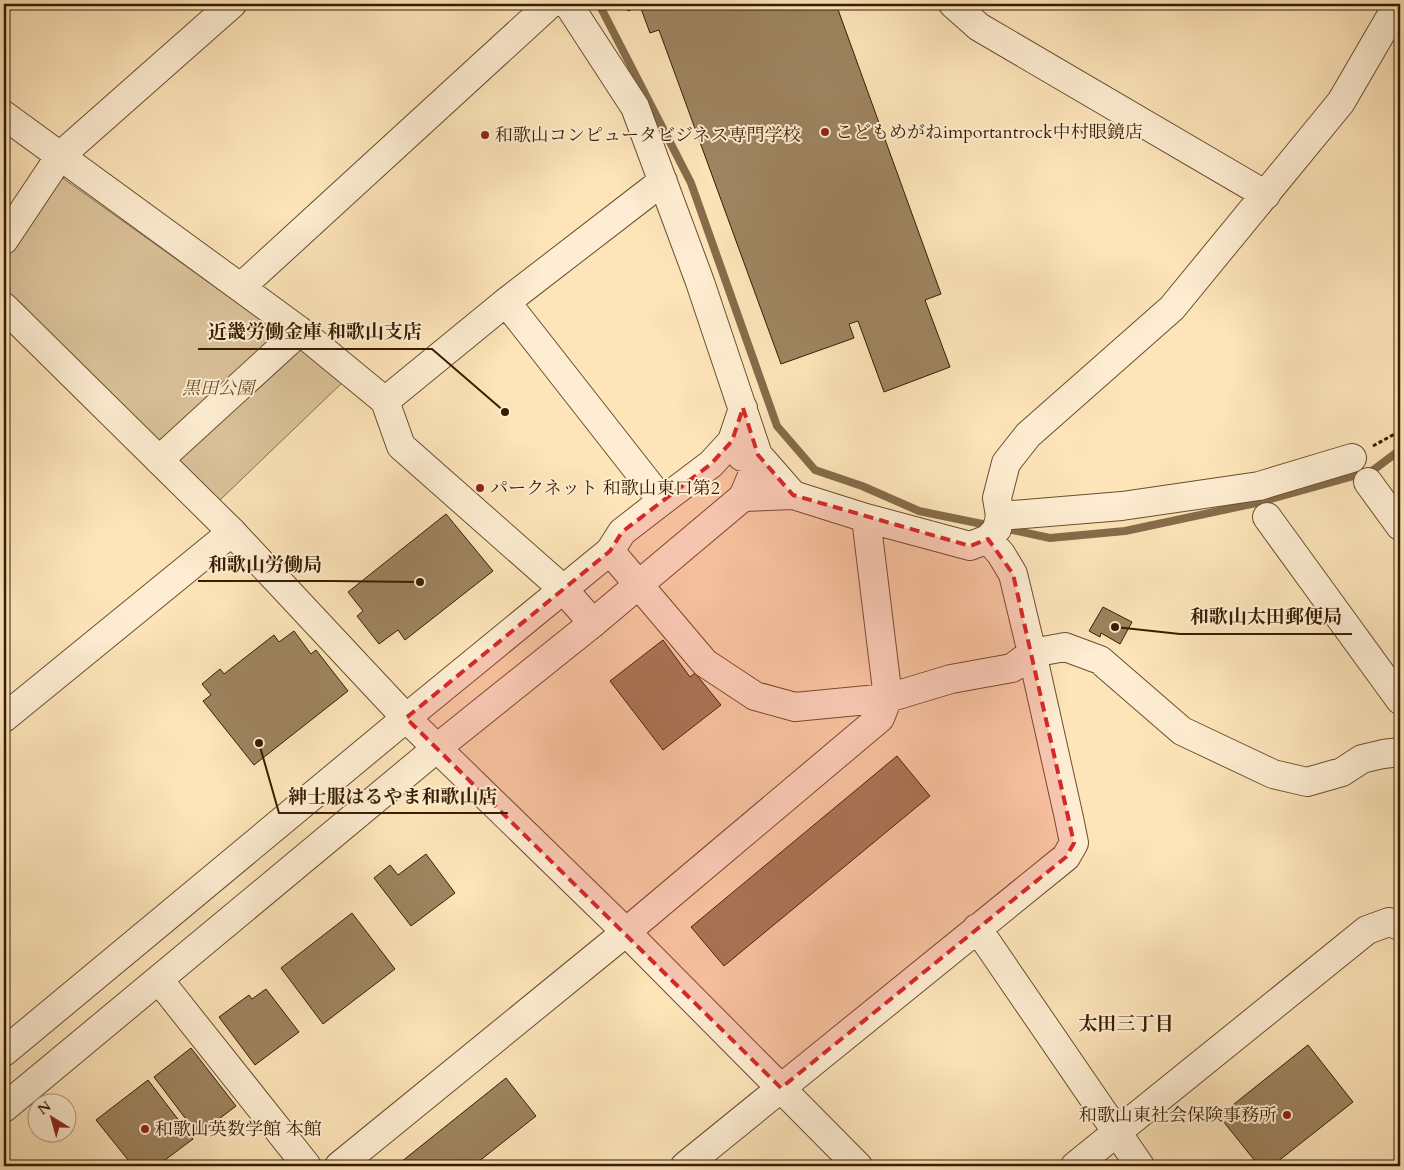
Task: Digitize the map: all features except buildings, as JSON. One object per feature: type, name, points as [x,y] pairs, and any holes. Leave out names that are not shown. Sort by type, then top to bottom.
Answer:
[{"type":"street","points":[[241,288],[550,4]]},
{"type":"street","points":[[568,4],[635,107],[700,282],[758,455],[793,495]]},
{"type":"street","points":[[953,4],[979,26],[1266,195]]},
{"type":"street","points":[[685,1166],[1066,857],[1074,842],[1069,818],[1032,653],[1012,574],[1001,554],[994,527],[997,498],[1006,463],[1028,435],[1172,308],[1341,102],[1398,4]]},
{"type":"street","points":[[4,240],[60,156],[228,5]]},
{"type":"street","points":[[4,115],[300,331],[385,401],[401,446],[563,589],[593,623]]},
{"type":"street","points":[[385,401],[506,302],[663,181]]},
{"type":"street","points":[[506,302],[662,500]]},
{"type":"street","points":[[4,307],[232,532],[406,718],[626,932],[858,1166]]},
{"type":"street","points":[[158,460],[300,331]]},
{"type":"street","points":[[4,1052],[610,551],[622,532],[712,464],[732,441],[743,408]]},
{"type":"street","points":[[712,464],[758,455]]},
{"type":"street","points":[[4,1108],[437,748],[639,585],[743,497],[758,455]]},
{"type":"street","points":[[743,497],[793,495],[866,518],[970,546],[994,527],[1259,486],[1352,458]]},
{"type":"street","points":[[1368,482],[1400,526]]},
{"type":"street","points":[[1267,517],[1400,700]]},
{"type":"street","points":[[339,1166],[626,932],[880,718],[888,698],[866,518]]},
{"type":"street","points":[[4,718],[232,532]]},
{"type":"street","points":[[610,551],[705,663],[756,696],[795,707],[888,698],[951,679],[1012,668],[1032,653],[1065,647],[1100,660],[1182,731],[1273,774],[1307,782],[1342,772],[1362,759],[1400,752]]},
{"type":"street","points":[[1075,1166],[1367,930],[1389,922],[1400,926]]},
{"type":"street","points":[[977,928],[1140,1166]]},
{"type":"street","points":[[159,980],[307,1166]]},
{"type":"highlighted area","points":[[743,408],[758,455],[793,495],[970,546],[988,539],[1013,574],[1074,843],[1066,857],[781,1088],[406,718],[610,551],[622,532],[711,464],[732,441]]},
{"type":"green space","name":"黒田公園","points":[[60,176],[345,380],[219,501],[4,297],[4,260]]},
{"type":"waterway","points":[[599,4],[691,183],[777,426],[815,470],[862,486],[919,511],[992,526]]},
{"type":"waterway","points":[[1003,528],[1050,538],[1125,531],[1256,503],[1372,471],[1400,450]]},
{"type":"place","name":"こどもめがねimportantrock中村眼鏡店","points":[[825,132]]},
{"type":"place","name":"和歌山コンピュータビジネス専門学校","points":[[485,135]]},
{"type":"place","name":"近畿労働金庫 和歌山支店","points":[[505,412]]},
{"type":"place","name":"パークネット 和歌山東口第2","points":[[480,488]]},
{"type":"place","name":"和歌山労働局","points":[[420,582]]},
{"type":"place","name":"和歌山太田郵便局","points":[[1115,627]]},
{"type":"place","name":"紳士服はるやま和歌山店","points":[[259,743]]},
{"type":"place","name":"和歌山東社会保険事務所","points":[[1287,1115]]},
{"type":"place","name":"和歌山英数学館 本館","points":[[145,1129]]},
{"type":"district","name":"太田三丁目","points":[[1126,1023]]}]
